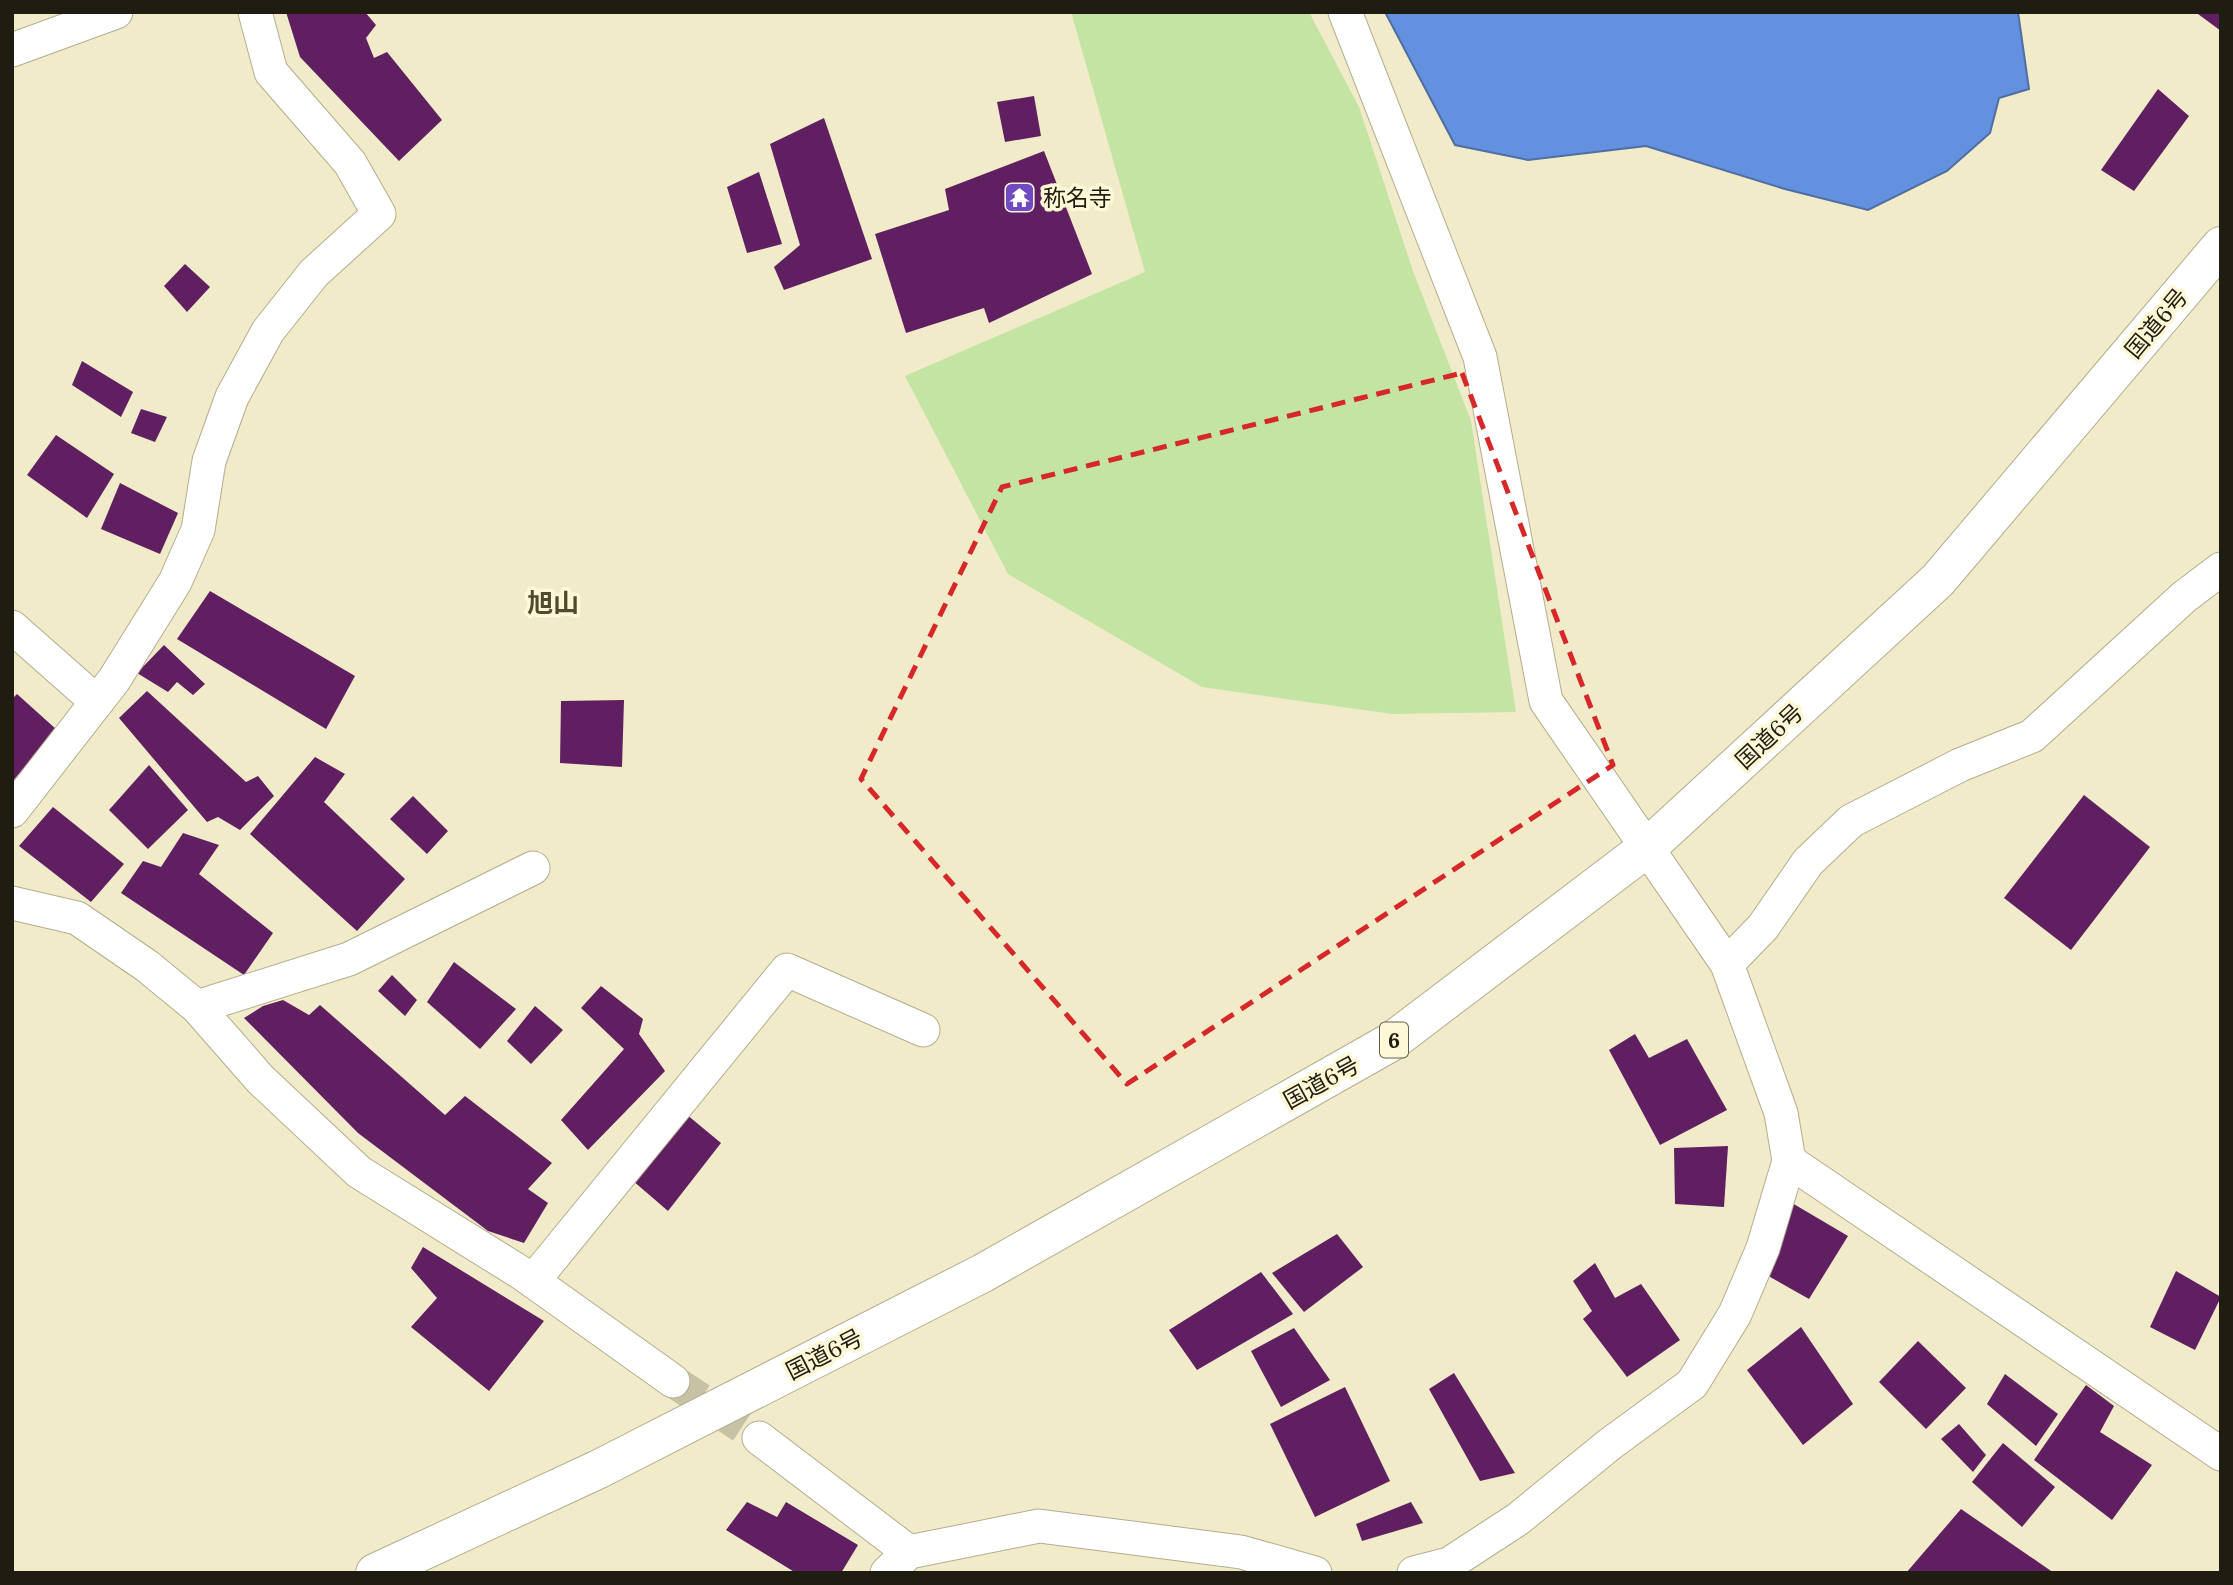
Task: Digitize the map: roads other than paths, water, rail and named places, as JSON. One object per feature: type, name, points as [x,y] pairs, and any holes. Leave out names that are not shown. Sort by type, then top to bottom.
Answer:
[{"type":"highway","name":"国道6号","points":[[375,1573],[599,1469],[983,1273],[1391,1042],[1648,847],[1938,580],[2221,246]]},
{"type":"street","points":[[12,50],[80,19],[116,12]]},
{"type":"street","points":[[12,811],[135,650],[175,582],[198,530],[209,461],[232,397],[268,331],[314,273],[379,214],[350,163],[271,72],[255,12]]},
{"type":"street","points":[[1345,12],[1480,357],[1546,701],[1727,964],[1781,1113],[1788,1161],[1763,1248],[1735,1314],[1692,1384],[1610,1444],[1518,1519],[1449,1564],[1414,1573]]},
{"type":"street","points":[[1727,964],[1763,927],[1808,862],[1851,821],[1960,765],[2032,736],[2184,597],[2221,569]]},
{"type":"street","points":[[12,627],[97,702]]},
{"type":"street","points":[[197,1007],[349,959],[533,867]]},
{"type":"street","points":[[12,903],[77,918],[147,965],[197,1007],[260,1079],[359,1172],[533,1281],[673,1381]]},
{"type":"street","points":[[533,1281],[786,970],[923,1030]]},
{"type":"street","points":[[1788,1161],[2221,1454]]},
{"type":"street","points":[[759,1438],[898,1563],[1039,1526],[1241,1552],[1315,1573]]},
{"type":"water","points":[[1385,12],[2018,12],[2029,89],[1999,98],[1990,133],[1947,171],[1868,210],[1785,189],[1646,146],[1528,160],[1455,145]]},
{"type":"tunnel","points":[[673,1381],[759,1438]]},
{"type":"place","name":"称名寺","points":[[1020,197]]},
{"type":"district","name":"旭山","points":[[553,602]]}]
